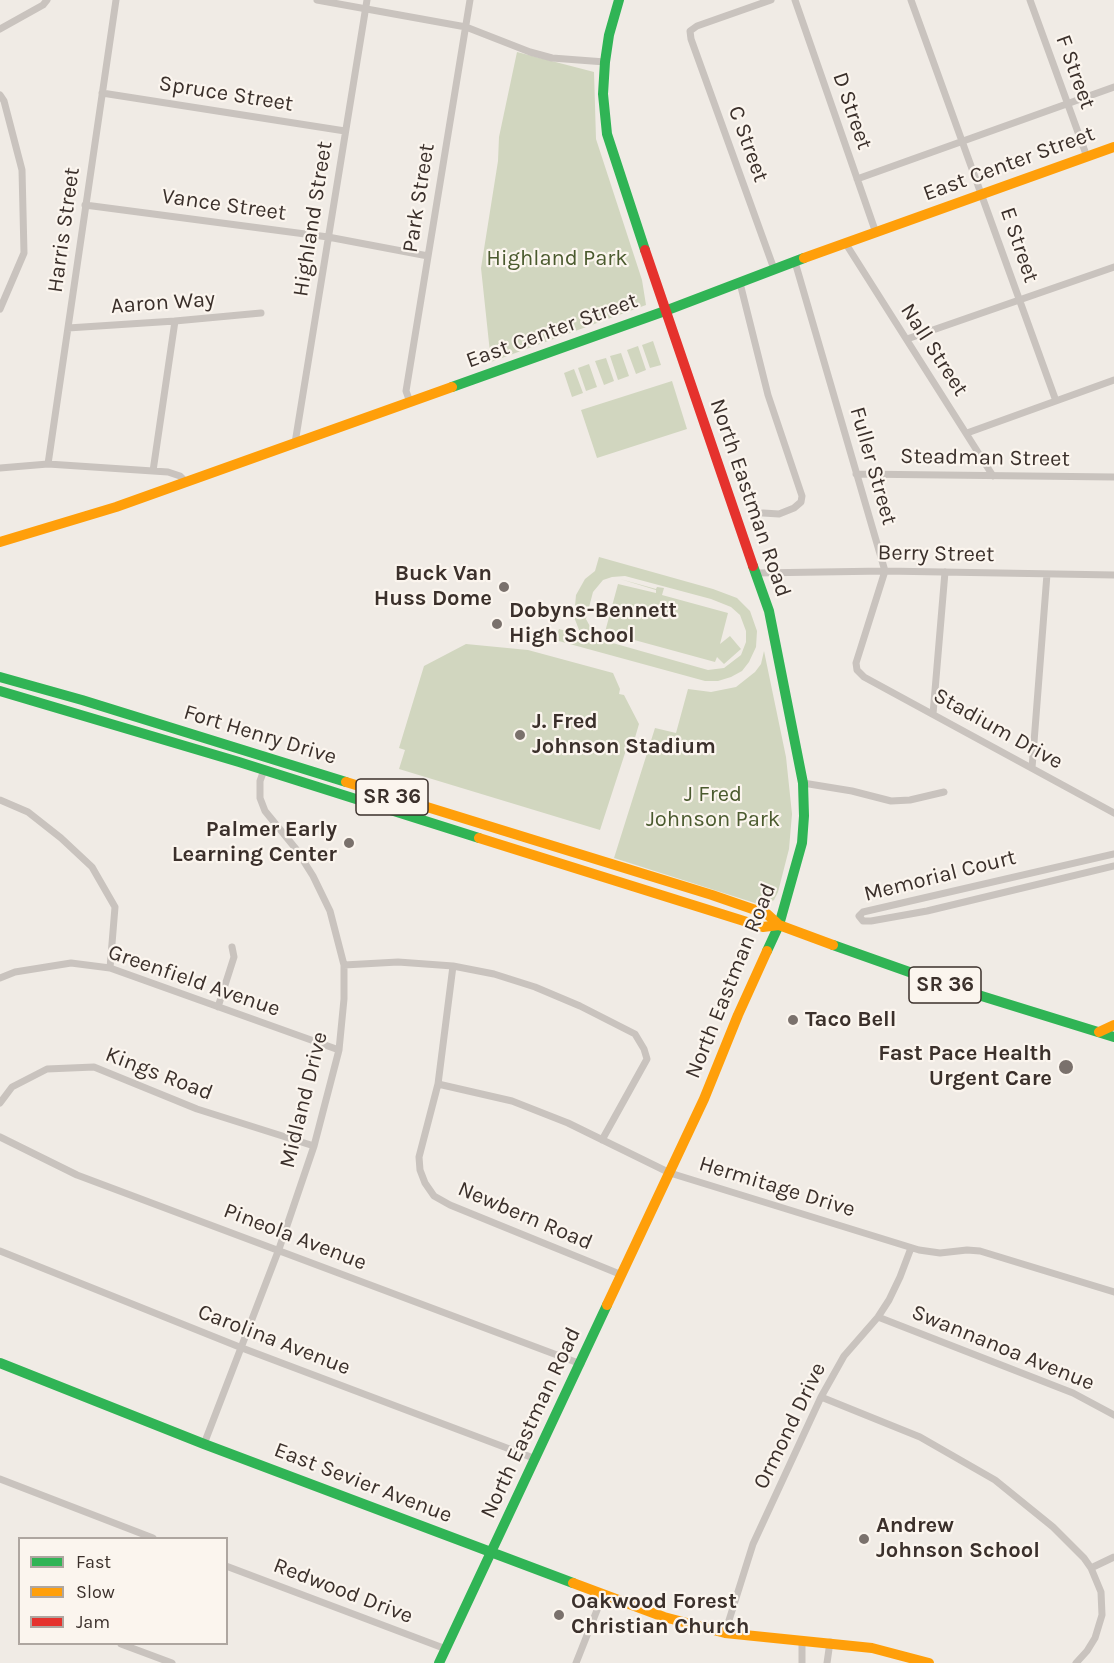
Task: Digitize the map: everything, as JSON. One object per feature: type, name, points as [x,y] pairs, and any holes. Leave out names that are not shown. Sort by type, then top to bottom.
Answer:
[{"type":"main road","name":"North Eastman Road","points":[[440,1663],[704,1099],[738,1015],[779,926],[802,843],[803,783],[776,643],[757,573],[612,155],[604,112],[604,62],[619,0]]},
{"type":"main road","name":"East Center Street","points":[[0,542],[116,507],[665,311],[774,269],[1114,147]]},
{"type":"main road","name":"Fort Henry Drive","points":[[0,677],[82,700],[712,895],[767,914],[779,926]]},
{"type":"main road","name":"Fort Henry Drive","points":[[0,691],[264,770],[762,927],[779,926],[946,985],[1114,1037]]},
{"type":"main road","points":[[1099,1032],[1114,1025]]},
{"type":"main road","name":"East Sevier Avenue","points":[[0,1363],[204,1444],[664,1617],[725,1633],[872,1648],[929,1663]]},
{"type":"street","points":[[0,29],[44,5],[47,0]]},
{"type":"street","name":"Harris Street","points":[[48,464],[116,0]]},
{"type":"street","points":[[317,0],[466,27],[530,52],[552,58],[604,62]]},
{"type":"street","name":"Highland Street","points":[[295,443],[367,0]]},
{"type":"street","name":"Park Street","points":[[410,402],[406,391],[470,0]]},
{"type":"street","name":"C Street","points":[[771,0],[697,26],[690,31],[774,269]]},
{"type":"street","name":"D Street","points":[[795,0],[876,233]]},
{"type":"street","name":"E Street","points":[[912,0],[1056,401]]},
{"type":"street","name":"F Street","points":[[1030,0],[1087,157]]},
{"type":"street","points":[[857,179],[1114,87]]},
{"type":"street","name":"Spruce Street","points":[[102,93],[345,131]]},
{"type":"street","points":[[0,95],[22,170],[24,253],[0,309]]},
{"type":"street","name":"Vance Street","points":[[85,205],[328,237],[428,256]]},
{"type":"street","name":"Nall Street","points":[[846,244],[993,476]]},
{"type":"street","name":"Fuller Street","points":[[795,262],[885,571]]},
{"type":"street","points":[[907,339],[1114,267]]},
{"type":"street","points":[[740,282],[768,395],[802,496],[801,502],[794,508],[779,514],[763,513]]},
{"type":"street","name":"Aaron Way","points":[[68,328],[261,313]]},
{"type":"street","points":[[153,471],[175,321]]},
{"type":"street","points":[[967,433],[1114,380]]},
{"type":"street","points":[[0,468],[48,464],[168,472],[180,476],[185,481]]},
{"type":"street","name":"Steadman Street","points":[[856,474],[1114,477]]},
{"type":"street","name":"Berry Street","points":[[757,573],[885,571],[1114,575]]},
{"type":"street","name":"Stadium Drive","points":[[885,571],[856,663],[857,670],[864,677],[1114,813]]},
{"type":"street","points":[[933,714],[945,572]]},
{"type":"street","points":[[1032,768],[1047,574]]},
{"type":"street","name":"Midland Drive","points":[[204,1444],[279,1249],[314,1146],[339,1050],[344,999],[344,965],[330,911],[313,876],[296,849],[265,812],[260,781],[264,770]]},
{"type":"street","points":[[803,783],[852,791],[891,801],[910,800],[944,792]]},
{"type":"street","points":[[0,800],[28,812],[92,867],[115,907],[110,968]]},
{"type":"street","name":"Memorial Court","points":[[1114,854],[863,912],[859,914],[859,918],[863,921],[871,921],[960,903],[1114,866]]},
{"type":"street","points":[[956,889],[960,903]]},
{"type":"street","points":[[218,1007],[234,957],[232,947]]},
{"type":"street","points":[[344,965],[398,962],[453,966],[494,975],[535,987],[589,1010],[634,1034],[644,1049],[647,1059],[602,1140]]},
{"type":"street","name":"Greenfield Avenue","points":[[0,978],[15,972],[71,963],[110,968],[339,1050]]},
{"type":"street","name":"Newbern Road","points":[[453,966],[438,1084],[419,1157],[420,1170],[425,1183],[434,1196],[450,1205],[622,1275]]},
{"type":"street","name":"Kings Road","points":[[0,1103],[12,1087],[46,1069],[94,1067],[197,1109],[314,1146]]},
{"type":"street","name":"Hermitage Drive","points":[[438,1084],[512,1101],[558,1119],[670,1173],[911,1248],[940,1253],[980,1251],[1114,1292]]},
{"type":"street","name":"Pineola Avenue","points":[[0,1137],[77,1175],[580,1364]]},
{"type":"street","name":"Ormond Drive","points":[[725,1633],[753,1544],[821,1397],[844,1356],[878,1317],[900,1277],[911,1248]]},
{"type":"street","name":"Carolina Avenue","points":[[0,1251],[242,1348],[536,1459]]},
{"type":"street","name":"Swannanoa Avenue","points":[[878,1317],[1073,1393],[1114,1415]]},
{"type":"street","points":[[821,1397],[920,1437],[994,1480],[1053,1527],[1091,1568],[1101,1592],[1102,1615],[1095,1638],[1076,1663]]},
{"type":"street","points":[[0,1479],[148,1537]]},
{"type":"street","points":[[1091,1568],[1114,1557]]},
{"type":"street","name":"Redwood Drive","points":[[228,1567],[446,1649]]},
{"type":"street","points":[[576,1663],[603,1595]]},
{"type":"street","points":[[802,1641],[802,1663]]},
{"type":"street","points":[[827,1663],[830,1642]]},
{"type":"street","points":[[124,1645],[172,1663]]},
{"type":"green space","name":"Highland Park","points":[[517,52],[594,72],[596,139],[642,280],[646,305],[491,362],[481,268],[498,161],[499,137]]},
{"type":"green space","points":[[653,341],[661,365],[650,368],[642,345]]},
{"type":"green space","points":[[638,346],[646,370],[636,374],[627,350]]},
{"type":"green space","points":[[621,353],[629,376],[618,380],[610,356]]},
{"type":"green space","points":[[606,358],[614,381],[604,385],[595,361]]},
{"type":"green space","points":[[589,364],[597,387],[586,391],[578,368]]},
{"type":"green space","points":[[574,369],[583,393],[572,397],[564,373]]},
{"type":"green space","points":[[672,381],[687,429],[597,458],[581,410]]},
{"type":"green space","points":[[599,557],[737,598],[750,611],[757,631],[756,647],[749,662],[742,671],[731,677],[718,681],[705,681],[555,640],[559,629],[581,635],[574,617],[576,595],[585,579],[595,571]],"holes":[[[625,576],[711,599],[731,607],[740,615],[746,631],[746,642],[741,655],[724,668],[708,670],[602,640],[593,632],[586,619],[593,592],[603,580],[612,577]]]},
{"type":"green space","points":[[620,579],[656,589],[657,587],[664,588],[662,595],[728,613],[720,644],[730,636],[741,649],[724,664],[717,657],[715,662],[605,632],[618,584],[656,593],[656,590]]},
{"type":"green space","name":"J. Fred Johnson Stadium","points":[[466,644],[528,650],[613,673],[620,689],[619,694],[624,695],[639,724],[632,748],[627,747],[600,830],[399,769],[405,750],[399,748],[424,666]]},
{"type":"green space","name":"J Fred Johnson Park","points":[[764,651],[786,757],[792,814],[789,849],[774,900],[768,904],[758,904],[614,858],[655,728],[676,733],[688,689],[711,692],[736,687],[755,672],[761,664]]},
{"type":"traffic: fast","points":[[619,0],[609,35],[605,62],[603,94],[607,134],[645,250]]},
{"type":"traffic: fast","points":[[452,387],[665,311],[804,258]]},
{"type":"traffic: fast","points":[[753,566],[769,611],[803,783],[802,843],[779,925],[767,951]]},
{"type":"traffic: fast","points":[[0,677],[82,700],[346,782]]},
{"type":"traffic: fast","points":[[0,691],[239,762],[479,838]]},
{"type":"traffic: fast","points":[[833,945],[946,985],[1114,1037]]},
{"type":"traffic: fast","points":[[439,1663],[607,1305]]},
{"type":"traffic: fast","points":[[0,1363],[204,1444],[573,1583]]},
{"type":"traffic: slow","points":[[804,258],[1114,147]]},
{"type":"traffic: slow","points":[[0,542],[116,507],[452,387]]},
{"type":"traffic: slow","points":[[346,782],[712,895],[767,914],[779,925],[833,945]]},
{"type":"traffic: slow","points":[[479,838],[763,927],[779,925]]},
{"type":"traffic: slow","points":[[607,1305],[704,1099],[767,951]]},
{"type":"traffic: slow","points":[[1099,1032],[1114,1025]]},
{"type":"traffic: slow","points":[[573,1583],[664,1617],[725,1633],[872,1648],[929,1663]]},
{"type":"traffic: jam","points":[[645,250],[753,566]]},
{"type":"place","name":"Buck Van Huss Dome","points":[[504,587]]},
{"type":"place","name":"Dobyns-Bennett High School","points":[[497,624]]},
{"type":"place","name":"J. Fred Johnson Stadium","points":[[520,735]]},
{"type":"place","name":"Palmer Early Learning Center","points":[[349,843]]},
{"type":"place","name":"Taco Bell","points":[[793,1020]]},
{"type":"place","name":"Fast Pace Health Urgent Care","points":[[1066,1067]]},
{"type":"place","name":"Andrew Johnson School","points":[[864,1539]]},
{"type":"place","name":"Oakwood Forest Christian Church","points":[[559,1615]]}]
